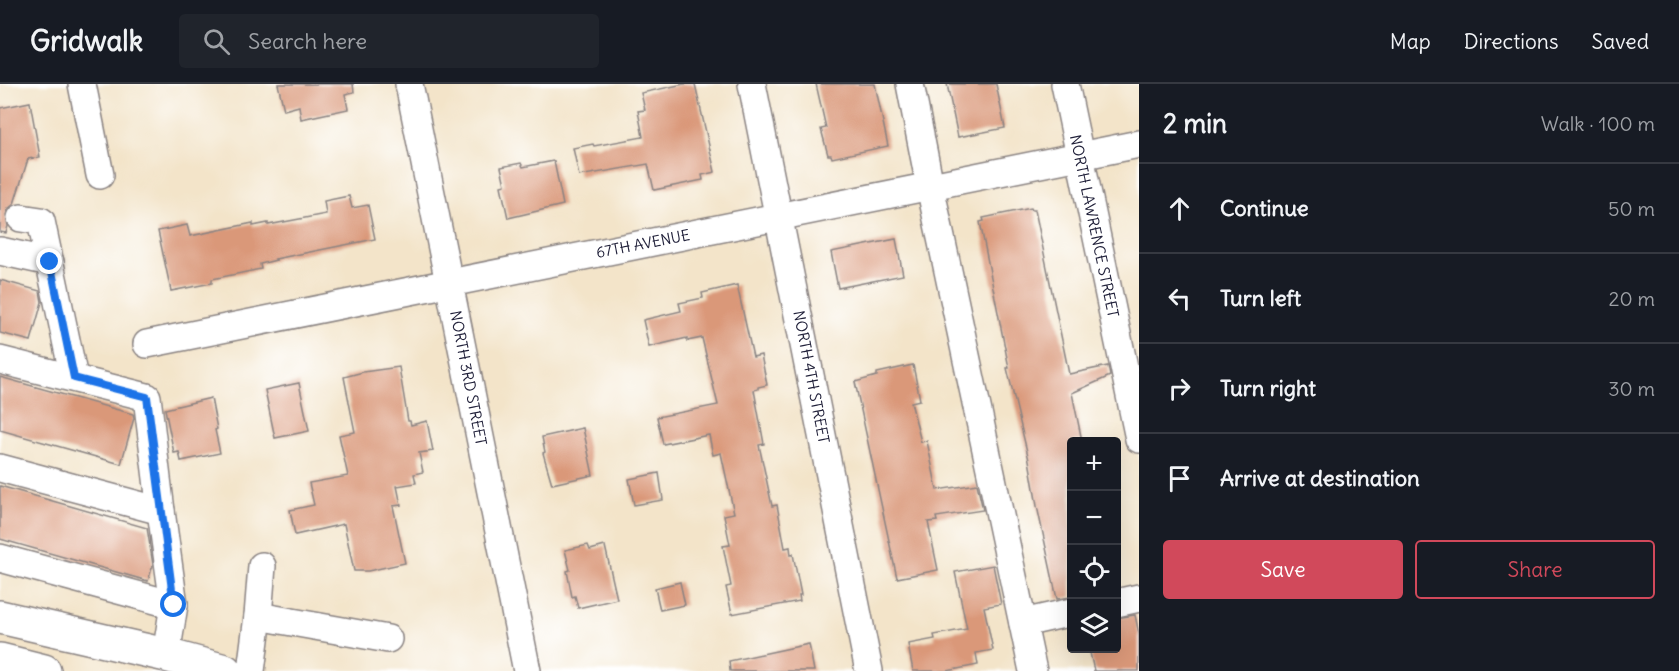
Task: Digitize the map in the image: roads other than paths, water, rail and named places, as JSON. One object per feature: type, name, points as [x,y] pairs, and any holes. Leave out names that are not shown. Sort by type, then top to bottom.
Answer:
[{"type":"highway","points":[[0,617],[225,671]]},
{"type":"highway","points":[[0,660],[44,671]]},
{"type":"street","points":[[82,84],[100,175]]},
{"type":"street","name":"NORTH 3RD STREET","points":[[410,84],[527,671]]},
{"type":"street","name":"NORTH 4TH STREET","points":[[752,84],[868,671]]},
{"type":"street","points":[[910,84],[1033,671]]},
{"type":"street","name":"NORTH LAWRENCE STREET","points":[[1065,84],[1139,439]]},
{"type":"street","name":"67TH AVENUE","points":[[147,344],[1139,144]]},
{"type":"street","points":[[21,218],[41,221],[74,378]]},
{"type":"street","points":[[0,251],[50,262]]},
{"type":"street","points":[[0,360],[147,397],[174,605],[166,655]]},
{"type":"street","points":[[0,468],[161,511]]},
{"type":"street","points":[[0,558],[174,605]]},
{"type":"street","points":[[251,671],[262,566]]},
{"type":"street","points":[[1121,602],[1139,598]]},
{"type":"street","points":[[1023,622],[1067,613]]},
{"type":"street","points":[[258,616],[388,639]]}]
